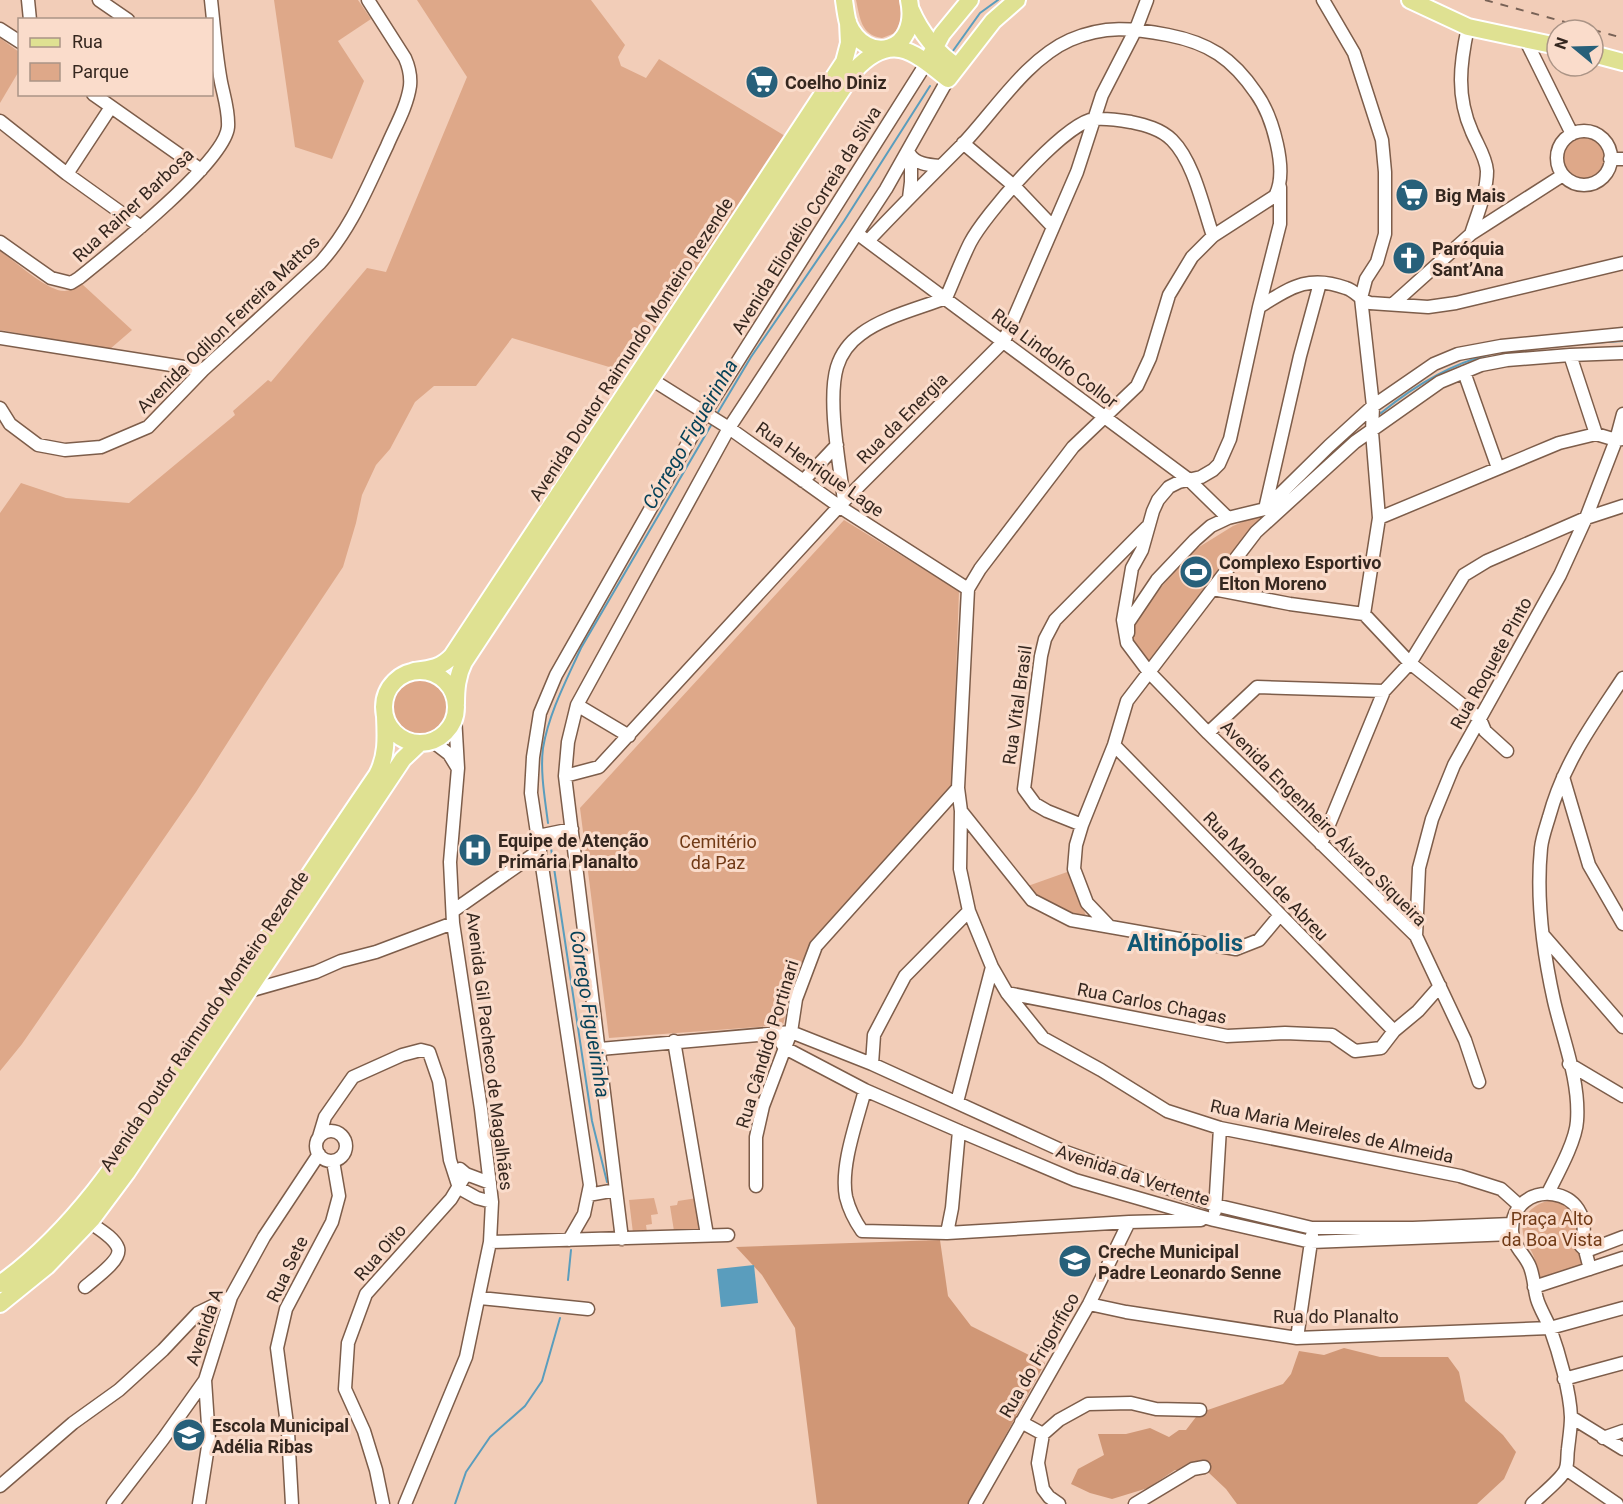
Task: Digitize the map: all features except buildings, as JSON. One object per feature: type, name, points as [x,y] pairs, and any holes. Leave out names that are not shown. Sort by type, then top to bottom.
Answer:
[{"type":"main road","name":"Avenida Doutor Raimundo Monteiro Rezende","points":[[0,1284],[24,1267],[98,1188],[377,775],[383,762],[386,746],[386,699],[393,682],[414,671],[432,669],[444,664],[452,656],[844,62],[849,44],[844,0]]},
{"type":"main road","points":[[927,62],[942,34],[970,0]]},
{"type":"main road","points":[[953,73],[993,21],[1017,0]]},
{"type":"main road","points":[[1410,0],[1468,27],[1545,44]]},
{"type":"main road","name":"Avenida Doutor Raimundo Monteiro Rezende","points":[[0,1304],[47,1266],[89,1222],[127,1172],[403,759],[426,742],[442,736],[450,727],[456,710],[456,686],[464,662],[849,79],[871,55],[898,45],[907,33],[912,17],[909,4]]},
{"type":"main road","points":[[909,4],[916,20],[950,62],[953,73]]},
{"type":"main road","points":[[848,22],[855,35],[865,43],[911,51],[927,62],[953,73]]},
{"type":"main road","points":[[1605,57],[1623,62]]},
{"type":"main road","points":[[414,671],[425,670],[444,679],[453,690],[456,710]]},
{"type":"main road","points":[[385,716],[396,734],[405,740],[426,742]]},
{"type":"street","points":[[28,0],[30,18]]},
{"type":"street","points":[[99,0],[125,18]]},
{"type":"street","name":"Rua Rainer Barbosa","points":[[211,0],[212,18]]},
{"type":"street","name":"Avenida Odilon Ferreira Mattos","points":[[0,408],[10,424],[38,445],[65,450],[101,447],[148,427],[203,370],[320,263],[336,245],[360,206],[398,122],[409,88],[409,67],[368,0]]},
{"type":"street","name":"Rua da Energia","points":[[565,776],[599,767],[842,504],[1004,341],[1077,172],[1105,88],[1136,29],[1147,0]]},
{"type":"street","points":[[1324,0],[1354,53],[1375,112],[1383,146],[1385,234],[1377,262],[1366,279],[1361,298],[1373,406],[1372,432],[1379,518],[1364,614]]},
{"type":"street","points":[[1468,27],[1461,60],[1461,85],[1471,130],[1487,171],[1486,184],[1471,234]]},
{"type":"street","points":[[0,29],[18,41]]},
{"type":"street","points":[[868,241],[963,143],[1034,64],[1057,48],[1085,34],[1102,30],[1136,29],[1181,38],[1213,49],[1237,67],[1260,98],[1276,144],[1280,186],[1280,224],[1258,307],[1234,422],[1219,464],[1201,477],[1188,479],[1169,487],[1162,494],[1149,525],[1142,550],[1132,568],[1123,620],[1127,643]]},
{"type":"street","name":"Rua Rainer Barbosa","points":[[0,242],[51,278],[71,282],[141,227],[201,170],[224,139],[228,128],[228,109],[216,79],[213,32]]},
{"type":"street","points":[[1526,41],[1572,134]]},
{"type":"street","name":"Avenida Elionélio Correia da Silva","points":[[569,1240],[585,1214],[590,1185],[531,793],[532,757],[540,712],[556,675],[705,413],[927,62]]},
{"type":"street","points":[[622,1239],[565,776],[568,742],[577,705],[729,428],[909,153],[953,73]]},
{"type":"street","points":[[96,96],[201,170]]},
{"type":"street","points":[[67,174],[111,107]]},
{"type":"street","points":[[842,504],[834,383],[837,366],[846,349],[855,338],[870,328],[946,298],[971,242],[1014,186],[1058,141],[1082,123],[1093,119],[1127,122],[1149,127],[1172,139],[1191,171],[1213,236]]},
{"type":"street","points":[[0,122],[141,227]]},
{"type":"street","points":[[1587,131],[1602,138],[1617,159],[1605,174],[1592,183],[1576,184],[1563,175],[1559,168],[1557,152],[1565,138],[1587,131]]},
{"type":"street","points":[[963,143],[1014,186],[1053,227]]},
{"type":"street","points":[[909,153],[923,164],[940,166]]},
{"type":"street","points":[[905,202],[911,182],[909,153]]},
{"type":"street","points":[[1393,304],[1471,234],[1563,175]]},
{"type":"street","name":"Rua Maria Meireles de Almeida","points":[[1280,186],[1275,196],[1213,236],[1192,257],[1174,283],[1163,311],[1150,358],[1137,386],[1073,447],[980,569],[968,589],[958,788],[961,812],[960,869],[969,910],[992,967],[1007,993],[1043,1038],[1101,1070],[1167,1111],[1220,1128],[1460,1176],[1501,1190],[1520,1206]]},
{"type":"street","points":[[886,189],[886,196],[890,201],[905,202]]},
{"type":"street","name":"Rua Lindolfo Collor","points":[[856,232],[1188,479],[1228,518]]},
{"type":"street","points":[[1258,307],[1301,283],[1320,283],[1348,288],[1370,303],[1428,307],[1456,303],[1623,263]]},
{"type":"street","points":[[1265,509],[1299,356],[1320,283]]},
{"type":"street","points":[[1127,643],[1128,623],[1157,580],[1194,540],[1211,526],[1228,518],[1265,509],[1373,406],[1434,364],[1458,354],[1501,346],[1623,334]]},
{"type":"street","points":[[0,338],[203,370]]},
{"type":"street","points":[[1109,926],[1087,903],[1074,869],[1076,845],[1082,825],[1114,745],[1127,701],[1256,532],[1355,442],[1440,382],[1481,365],[1507,360],[1623,353]]},
{"type":"street","points":[[1570,355],[1596,434]]},
{"type":"street","points":[[1464,372],[1498,468]]},
{"type":"street","name":"Rua Henrique Lage","points":[[651,379],[729,428],[803,481],[842,504],[968,589]]},
{"type":"street","name":"Rua Roquete Pinto","points":[[1416,936],[1419,868],[1432,819],[1454,765],[1547,602],[1619,440],[1623,414]]},
{"type":"street","points":[[1379,518],[1559,443],[1596,434],[1619,440]]},
{"type":"street","points":[[803,481],[837,445]]},
{"type":"street","points":[[1321,844],[1384,691],[1410,663],[1464,575],[1487,561],[1586,518],[1623,506]]},
{"type":"street","name":"Rua Vital Brasil","points":[[1082,825],[1035,804],[1024,789],[1041,656],[1045,639],[1055,620],[1149,525]]},
{"type":"street","points":[[1213,589],[1290,604],[1364,614],[1410,663],[1480,719],[1485,731],[1507,752]]},
{"type":"street","name":"Avenida Engenheiro Álvaro Siqueira","points":[[1127,643],[1148,671],[1208,733],[1416,936],[1465,1040],[1479,1082]]},
{"type":"street","points":[[1548,1193],[1562,1166],[1577,1124],[1576,1092],[1554,1000],[1543,934],[1539,898],[1541,846],[1556,791],[1576,749],[1623,678]]},
{"type":"street","points":[[1208,733],[1257,687],[1384,691]]},
{"type":"street","points":[[577,705],[629,736]]},
{"type":"street","name":"Avenida Gil Pacheco de Magalhães","points":[[405,1504],[466,1357],[490,1242],[492,1202],[453,917],[450,862],[458,768],[456,710]]},
{"type":"street","points":[[426,742],[449,754],[458,768]]},
{"type":"street","name":"Rua Manoel de Abreu","points":[[1114,745],[1394,1032]]},
{"type":"street","points":[[1563,777],[1588,865],[1623,924]]},
{"type":"street","name":"Rua Cândido Portinari","points":[[756,1186],[756,1137],[763,1106],[791,1032],[796,999],[816,946],[958,788]]},
{"type":"street","points":[[961,812],[1032,900],[1071,920],[1236,949],[1259,940],[1279,916]]},
{"type":"street","points":[[538,836],[572,829]]},
{"type":"street","points":[[249,991],[376,952],[453,917],[540,850]]},
{"type":"street","points":[[872,1064],[874,1035],[906,976],[969,910]]},
{"type":"street","points":[[1543,934],[1623,1027]]},
{"type":"street","points":[[957,1102],[992,967]]},
{"type":"street","name":"Rua Carlos Chagas","points":[[1007,993],[1227,1036],[1332,1035],[1355,1051],[1381,1048],[1394,1032],[1419,1011],[1440,986]]},
{"type":"street","points":[[774,1032],[784,1048]]},
{"type":"street","name":"Avenida da Vertente","points":[[600,1049],[791,1032],[872,1064],[1063,1151],[1215,1205],[1312,1228],[1512,1229]]},
{"type":"street","points":[[674,1041],[707,1235]]},
{"type":"street","name":"Avenida da Vertente","points":[[784,1048],[865,1090],[1075,1180],[1214,1220],[1311,1242],[1512,1229]]},
{"type":"street","points":[[319,1137],[332,1130],[344,1137],[345,1152],[338,1159],[325,1160],[319,1154],[316,1146],[325,1116],[353,1077],[402,1055],[421,1050],[429,1052],[439,1081],[450,1160],[459,1188],[477,1198],[492,1202]]},
{"type":"street","points":[[1569,1064],[1623,1096]]},
{"type":"street","points":[[865,1090],[845,1170],[846,1197],[854,1220],[862,1232],[947,1233],[1129,1221],[1214,1220],[1220,1128]]},
{"type":"street","points":[[947,1233],[952,1209],[959,1131]]},
{"type":"street","name":"Avenida A","points":[[113,1504],[205,1380],[231,1297],[264,1237],[319,1154]]},
{"type":"street","points":[[450,1160],[466,1174],[489,1183]]},
{"type":"street","name":"Rua Sete","points":[[292,1504],[288,1432],[277,1348],[286,1309],[332,1222],[339,1196],[333,1161]]},
{"type":"street","name":"Rua Oito","points":[[383,1504],[364,1431],[345,1389],[348,1343],[366,1294],[459,1188],[466,1174]]},
{"type":"street","points":[[588,1195],[616,1190]]},
{"type":"street","points":[[1532,1504],[1566,1469],[1571,1417],[1564,1379],[1550,1328],[1537,1300],[1530,1268],[1526,1258],[1519,1251],[1512,1229],[1520,1206],[1538,1194],[1548,1193],[1561,1195],[1571,1201],[1580,1210],[1584,1221],[1585,1234],[1581,1246],[1585,1250],[1590,1269]]},
{"type":"street","name":"Rua do Frigorífico","points":[[975,1504],[1089,1304],[1129,1221]]},
{"type":"street","points":[[85,1287],[118,1257],[118,1249],[114,1242],[89,1222]]},
{"type":"street","points":[[1296,1338],[1312,1228]]},
{"type":"street","points":[[490,1242],[728,1235]]},
{"type":"street","points":[[1585,1250],[1623,1237]]},
{"type":"street","points":[[1534,1287],[1623,1258]]},
{"type":"street","points":[[0,1486],[73,1424],[119,1390],[163,1350],[198,1313],[231,1297]]},
{"type":"street","points":[[480,1298],[588,1309]]},
{"type":"street","name":"Rua do Planalto","points":[[1089,1304],[1137,1314],[1296,1338],[1550,1328],[1623,1308]]},
{"type":"street","points":[[1564,1379],[1623,1363]]},
{"type":"street","points":[[199,1504],[209,1440],[205,1380]]},
{"type":"street","points":[[1059,1504],[1043,1490],[1038,1463],[1043,1434],[1059,1420],[1088,1404],[1131,1403],[1156,1409],[1200,1410]]},
{"type":"street","points":[[1571,1417],[1623,1449]]},
{"type":"street","points":[[1022,1422],[1043,1434]]},
{"type":"street","points":[[1603,1438],[1623,1431]]},
{"type":"street","points":[[1135,1504],[1194,1469],[1204,1467]]},
{"type":"street","points":[[1566,1469],[1617,1504]]},
{"type":"green space","points":[[274,0],[358,0],[371,19],[338,41],[364,81],[332,159],[295,147]]},
{"type":"green space","points":[[417,0],[591,0],[625,45],[618,57],[621,66],[646,78],[659,59],[785,136],[626,372],[512,338],[476,386],[434,386],[415,402],[390,449],[376,465],[362,495],[343,567],[196,792],[22,1044],[0,1071],[0,513],[21,483],[66,498],[129,503],[235,415],[233,411],[268,380],[271,382],[367,268],[386,272],[467,77]]},
{"type":"green space","points":[[856,0],[899,0],[902,17],[895,33],[882,38],[870,33],[863,25]]},
{"type":"green space","points":[[0,38],[18,51],[18,73],[0,103]]},
{"type":"green space","points":[[1579,133],[1589,133],[1602,140],[1609,153],[1609,163],[1602,176],[1589,183],[1579,183],[1570,179],[1563,172],[1559,163],[1559,153],[1563,144],[1570,137]]},
{"type":"green space","points":[[0,251],[50,287],[65,291],[82,284],[132,330],[110,349],[0,330]]},
{"type":"green space","name":"Complexo Esportivo Elton Moreno","points":[[1269,511],[1252,529],[1150,660],[1146,661],[1131,640],[1132,626],[1157,592],[1191,552],[1233,526]]},
{"type":"green space","name":"Cemitério da Paz","points":[[844,520],[959,591],[952,787],[808,947],[790,997],[783,1025],[609,1038],[580,808]]},
{"type":"green space","points":[[420,675],[438,681],[446,689],[452,707],[446,725],[438,733],[420,739],[402,733],[394,725],[388,707],[394,689],[402,681]]},
{"type":"green space","points":[[1070,871],[1086,916],[1097,920],[1072,918],[1035,896],[1025,887]]},
{"type":"green space","points":[[654,1198],[658,1214],[651,1215],[652,1224],[646,1225],[647,1232],[633,1233],[629,1200]]},
{"type":"green space","points":[[697,1198],[703,1229],[674,1231],[670,1206],[677,1205],[678,1201]]},
{"type":"green space","name":"Praça Alto da Boa Vista","points":[[1553,1200],[1571,1207],[1580,1225],[1577,1245],[1584,1266],[1540,1281],[1534,1257],[1525,1240],[1523,1225],[1533,1208]]},
{"type":"shaded area","points":[[940,1240],[948,1296],[971,1326],[1045,1363],[968,1504],[817,1504],[795,1328],[762,1275],[736,1247]]},
{"type":"shaded area","points":[[1344,1348],[1380,1357],[1448,1357],[1459,1372],[1465,1401],[1503,1435],[1516,1452],[1504,1479],[1477,1504],[1237,1504],[1226,1489],[1208,1472],[1175,1470],[1148,1488],[1112,1499],[1090,1493],[1071,1484],[1078,1469],[1104,1455],[1098,1434],[1126,1434],[1150,1428],[1169,1437],[1179,1430],[1186,1430],[1199,1413],[1283,1384],[1291,1374],[1299,1351],[1324,1355]]},
{"type":"water","points":[[754,1265],[758,1303],[721,1307],[717,1269]]},
{"type":"waterway","name":"Córrego Figueirinha","points":[[950,55],[980,13],[998,0]]},
{"type":"waterway","name":"Córrego Figueirinha","points":[[717,414],[751,357],[844,221],[930,86]]},
{"type":"waterway","points":[[1589,343],[1623,341]]},
{"type":"waterway","points":[[1381,413],[1433,377],[1476,358],[1491,354]]},
{"type":"waterway","name":"Córrego Figueirinha","points":[[548,823],[542,757],[549,722],[559,697],[581,648],[713,422]]},
{"type":"waterway","name":"Córrego Figueirinha","points":[[551,848],[592,1121],[607,1182]]},
{"type":"waterway","name":"Córrego Figueirinha","points":[[568,1280],[571,1250]]},
{"type":"waterway","name":"Córrego Figueirinha","points":[[455,1504],[466,1472],[490,1437],[525,1406],[542,1381],[560,1318]]},
{"type":"railway","points":[[1485,0],[1623,38]]},
{"type":"place","name":"Coelho Diniz","points":[[762,82]]},
{"type":"place","name":"Big Mais","points":[[1412,195]]},
{"type":"place","name":"Paróquia Sant’Ana","points":[[1409,258]]},
{"type":"place","name":"Complexo Esportivo Elton Moreno","points":[[1196,572]]},
{"type":"place","name":"Equipe de Atenção Primária Planalto","points":[[475,850]]},
{"type":"place","name":"Creche Municipal Padre Leonardo Senne","points":[[1075,1261]]},
{"type":"place","name":"Escola Municipal Adélia Ribas","points":[[189,1435]]},
{"type":"district","name":"Altinópolis","points":[[1185,943]]}]
